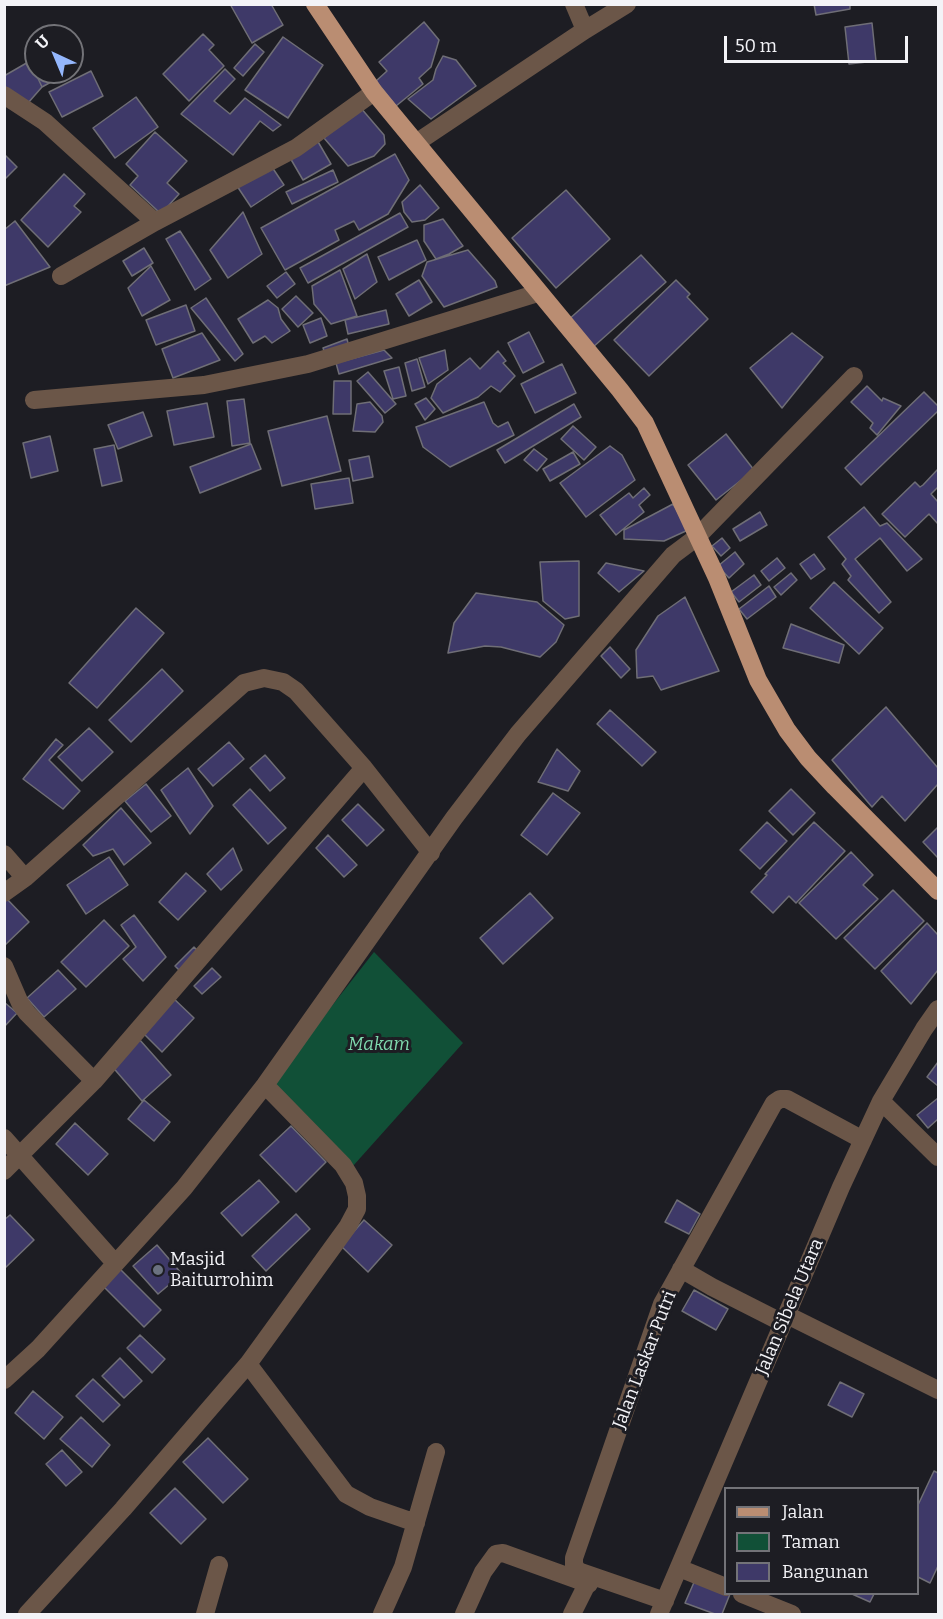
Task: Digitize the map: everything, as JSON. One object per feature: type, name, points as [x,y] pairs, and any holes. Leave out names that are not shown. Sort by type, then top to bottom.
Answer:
[{"type":"main road","points":[[315,4],[374,92],[645,423],[724,594],[758,681],[808,758],[903,858],[939,891]]},
{"type":"street","points":[[574,4],[585,30]]},
{"type":"street","points":[[416,142],[627,4]]},
{"type":"street","points":[[61,276],[155,222],[296,148],[374,92]]},
{"type":"street","points":[[4,95],[45,122],[155,222]]},
{"type":"street","points":[[34,400],[204,385],[308,364],[538,293]]},
{"type":"street","points":[[4,1380],[38,1349],[184,1188],[265,1085],[454,818],[518,734],[673,555],[697,537],[854,376]]},
{"type":"street","points":[[4,893],[25,878],[244,683],[264,678],[284,682],[296,691],[364,768],[431,853]]},
{"type":"street","points":[[4,1171],[94,1081],[364,768]]},
{"type":"street","points":[[4,854],[25,878]]},
{"type":"street","points":[[4,966],[20,1003],[27,1013],[94,1081]]},
{"type":"street","name":"Jalan Sibela Utara","points":[[662,1608],[841,1187],[881,1101],[924,1029],[939,1010]]},
{"type":"street","points":[[27,1614],[123,1509],[248,1364],[348,1226],[357,1209],[354,1183],[343,1165],[265,1085]]},
{"type":"street","name":"Jalan Laskar Putri","points":[[662,1608],[578,1571],[574,1565],[574,1558],[662,1304],[774,1103],[780,1099],[786,1099],[863,1140]]},
{"type":"street","points":[[881,1101],[939,1157]]},
{"type":"street","points":[[4,1138],[115,1263]]},
{"type":"street","points":[[681,1269],[711,1287],[939,1390]]},
{"type":"street","points":[[248,1364],[351,1499],[369,1508],[416,1523]]},
{"type":"street","points":[[382,1614],[403,1567],[436,1452]]},
{"type":"street","points":[[464,1614],[483,1572],[496,1554],[503,1553],[587,1584],[662,1608]]},
{"type":"street","points":[[205,1614],[219,1565]]},
{"type":"street","points":[[679,1568],[724,1586]]},
{"type":"street","points":[[572,1614],[587,1584]]},
{"type":"street","points":[[746,1595],[780,1612]]},
{"type":"green space","name":"Makam","points":[[374,952],[463,1043],[353,1166],[270,1085]]},
{"type":"building","points":[[230,4],[271,4],[283,25],[252,43]]},
{"type":"building","points":[[814,4],[850,4],[850,9],[816,15]]},
{"type":"building","points":[[424,22],[439,40],[431,67],[419,78],[423,84],[396,106],[376,81],[387,71],[379,62]]},
{"type":"building","points":[[872,23],[876,61],[849,64],[845,27]]},
{"type":"building","points":[[203,34],[214,45],[209,50],[224,66],[189,101],[163,74]]},
{"type":"building","points":[[283,37],[323,65],[288,118],[245,90]]},
{"type":"building","points":[[255,44],[264,52],[243,76],[234,68]]},
{"type":"building","points":[[443,56],[456,60],[476,86],[431,119],[408,99],[433,80]]},
{"type":"building","points":[[24,64],[24,84],[41,84],[42,87],[28,103],[4,87],[4,76]]},
{"type":"building","points":[[225,69],[235,79],[214,101],[230,114],[245,98],[281,125],[273,131],[260,121],[233,155],[181,114]]},
{"type":"building","points":[[91,71],[103,96],[62,117],[49,92],[65,84],[84,84],[84,74]]},
{"type":"building","points":[[136,97],[158,127],[115,158],[93,128]]},
{"type":"building","points":[[360,107],[384,135],[385,144],[374,156],[348,166],[324,138]]},
{"type":"building","points":[[155,132],[187,161],[167,183],[179,194],[161,214],[130,185],[138,176],[126,164]]},
{"type":"building","points":[[317,140],[331,164],[303,180],[289,156]]},
{"type":"building","points":[[4,154],[17,167],[4,180]]},
{"type":"building","points":[[395,154],[409,180],[388,214],[359,230],[354,221],[335,230],[339,240],[285,270],[261,228]]},
{"type":"building","points":[[270,164],[284,185],[251,207],[237,186]]},
{"type":"building","points":[[333,170],[338,182],[292,204],[286,192]]},
{"type":"building","points":[[64,174],[85,194],[74,206],[81,212],[48,247],[21,220]]},
{"type":"building","points":[[420,185],[439,208],[425,220],[412,222],[404,212],[402,202]]},
{"type":"building","points":[[566,190],[610,239],[556,288],[512,238]]},
{"type":"building","points":[[243,212],[262,254],[228,278],[210,250]]},
{"type":"building","points":[[400,213],[408,227],[308,283],[300,268]]},
{"type":"building","points":[[443,219],[463,246],[436,259],[424,241],[424,225]]},
{"type":"building","points":[[15,221],[50,267],[4,286],[4,230]]},
{"type":"building","points":[[180,231],[211,279],[195,290],[166,239]]},
{"type":"building","points":[[417,240],[426,260],[389,280],[378,257]]},
{"type":"building","points":[[144,248],[153,263],[132,276],[123,261]]},
{"type":"building","points":[[468,250],[495,281],[497,287],[444,307],[422,276],[427,262]]},
{"type":"building","points":[[367,254],[377,282],[355,299],[343,269]]},
{"type":"building","points":[[641,255],[666,282],[592,348],[567,321]]},
{"type":"building","points":[[151,266],[170,300],[142,316],[128,288]]},
{"type":"building","points":[[340,270],[357,316],[331,324],[314,304],[312,286]]},
{"type":"building","points":[[286,272],[295,284],[277,298],[267,286]]},
{"type":"building","points":[[419,280],[432,302],[409,316],[396,294]]},
{"type":"building","points":[[676,280],[690,294],[687,297],[708,319],[649,376],[614,340]]},
{"type":"building","points":[[296,296],[313,313],[298,327],[282,309]]},
{"type":"building","points":[[206,298],[243,354],[235,361],[191,308]]},
{"type":"building","points":[[268,300],[278,308],[281,319],[290,331],[272,343],[265,336],[253,343],[238,319]]},
{"type":"building","points":[[186,305],[195,331],[156,345],[146,320]]},
{"type":"building","points":[[386,310],[389,324],[348,334],[345,320]]},
{"type":"building","points":[[321,318],[327,336],[310,343],[303,325]]},
{"type":"building","points":[[529,332],[544,362],[523,373],[508,343]]},
{"type":"building","points":[[202,333],[220,360],[173,378],[162,349]]},
{"type":"building","points":[[792,333],[823,357],[782,408],[750,368]]},
{"type":"building","points":[[347,339],[349,347],[326,356],[323,348]]},
{"type":"building","points":[[384,350],[392,358],[339,374],[336,363]]},
{"type":"building","points":[[445,350],[448,370],[428,384],[419,358]]},
{"type":"building","points":[[498,351],[506,361],[503,363],[515,376],[500,392],[491,386],[478,397],[443,413],[431,398],[437,384],[470,358],[480,369]]},
{"type":"building","points":[[417,359],[425,387],[412,391],[405,363]]},
{"type":"building","points":[[562,364],[576,393],[535,413],[521,384]]},
{"type":"building","points":[[399,367],[406,396],[393,399],[384,371]]},
{"type":"building","points":[[368,372],[396,404],[385,413],[357,381]]},
{"type":"building","points":[[334,381],[351,381],[351,414],[333,414]]},
{"type":"building","points":[[867,386],[882,401],[883,398],[901,406],[877,435],[870,428],[873,423],[851,402]]},
{"type":"building","points":[[924,392],[938,406],[938,411],[861,485],[845,468]]},
{"type":"building","points":[[426,398],[435,409],[425,420],[415,404]]},
{"type":"building","points":[[244,399],[250,443],[232,446],[227,401]]},
{"type":"building","points":[[370,402],[382,416],[383,422],[375,432],[353,431],[357,404]]},
{"type":"building","points":[[484,402],[493,423],[498,427],[508,422],[514,435],[450,467],[423,447],[416,427]]},
{"type":"building","points":[[207,403],[214,437],[174,445],[167,411]]},
{"type":"building","points":[[574,404],[581,417],[505,463],[497,450]]},
{"type":"building","points":[[143,412],[152,436],[118,449],[108,425]]},
{"type":"building","points":[[327,416],[341,471],[282,486],[268,431]]},
{"type":"building","points":[[573,426],[596,447],[584,460],[561,439]]},
{"type":"building","points":[[726,434],[754,470],[716,500],[688,465]]},
{"type":"building","points":[[50,436],[58,471],[31,478],[23,443]]},
{"type":"building","points":[[251,444],[261,469],[200,493],[190,467]]},
{"type":"building","points":[[114,445],[122,481],[102,486],[94,449]]},
{"type":"building","points":[[610,446],[622,455],[635,480],[586,517],[560,483]]},
{"type":"building","points":[[534,449],[547,459],[537,471],[524,460]]},
{"type":"building","points":[[573,452],[580,464],[550,481],[543,469]]},
{"type":"building","points":[[369,456],[373,477],[353,481],[349,460]]},
{"type":"building","points":[[938,469],[938,487],[931,494],[938,502],[938,524],[929,514],[905,537],[882,514],[915,482],[920,487]]},
{"type":"building","points":[[349,478],[353,503],[315,509],[311,484]]},
{"type":"building","points":[[644,488],[650,495],[639,505],[644,512],[616,535],[600,515],[629,493],[633,498]]},
{"type":"building","points":[[673,504],[688,530],[664,541],[624,539],[624,530]]},
{"type":"building","points":[[864,507],[880,526],[887,523],[922,559],[907,571],[880,538],[855,559],[891,602],[879,613],[848,580],[851,576],[842,564],[846,559],[828,537]]},
{"type":"building","points":[[760,512],[767,525],[740,541],[733,529]]},
{"type":"building","points":[[722,538],[730,548],[721,556],[712,546]]},
{"type":"building","points":[[735,552],[744,564],[729,578],[718,566]]},
{"type":"building","points":[[814,554],[825,569],[811,579],[800,564]]},
{"type":"building","points":[[777,558],[785,568],[769,581],[761,571]]},
{"type":"building","points":[[579,561],[579,616],[565,619],[543,601],[540,562]]},
{"type":"building","points":[[606,563],[644,571],[619,592],[598,573]]},
{"type":"building","points":[[791,573],[797,580],[781,595],[774,587]]},
{"type":"building","points":[[754,575],[761,585],[739,602],[731,592]]},
{"type":"building","points":[[834,582],[883,628],[859,654],[810,608]]},
{"type":"building","points":[[769,586],[776,597],[747,619],[739,609]]},
{"type":"building","points":[[476,593],[537,602],[564,625],[556,642],[540,657],[501,647],[485,646],[448,653],[454,623]]},
{"type":"building","points":[[685,597],[719,671],[661,690],[653,676],[637,678],[636,650],[658,616]]},
{"type":"building","points":[[136,608],[164,633],[97,708],[69,683]]},
{"type":"building","points":[[791,624],[844,645],[839,663],[783,648]]},
{"type":"building","points":[[610,647],[630,669],[621,678],[601,656]]},
{"type":"building","points":[[162,669],[183,691],[131,742],[109,720]]},
{"type":"building","points":[[886,707],[938,768],[938,784],[905,821],[882,796],[872,807],[832,760]]},
{"type":"building","points":[[610,710],[656,752],[642,766],[597,724]]},
{"type":"building","points":[[89,728],[113,752],[82,781],[58,757]]},
{"type":"building","points":[[56,739],[63,745],[49,760],[80,791],[63,809],[23,779]]},
{"type":"building","points":[[229,742],[244,759],[213,786],[198,769]]},
{"type":"building","points":[[557,749],[580,771],[568,791],[538,782]]},
{"type":"building","points":[[265,755],[285,778],[270,791],[250,768]]},
{"type":"building","points":[[188,768],[213,806],[190,834],[161,790]]},
{"type":"building","points":[[146,784],[171,816],[151,832],[125,801]]},
{"type":"building","points":[[250,789],[286,828],[268,844],[233,805]]},
{"type":"building","points":[[791,789],[815,813],[793,835],[769,811]]},
{"type":"building","points":[[553,793],[580,813],[547,855],[521,835]]},
{"type":"building","points":[[358,804],[384,830],[367,846],[342,820]]},
{"type":"building","points":[[121,808],[151,843],[124,865],[113,849],[93,856],[83,845]]},
{"type":"building","points":[[767,822],[787,841],[760,869],[740,850]]},
{"type":"building","points":[[814,822],[845,851],[796,903],[789,896],[773,913],[751,892]]},
{"type":"building","points":[[938,827],[938,858],[923,842]]},
{"type":"building","points":[[328,835],[357,865],[344,877],[316,848]]},
{"type":"building","points":[[233,848],[242,870],[221,890],[207,874]]},
{"type":"building","points":[[851,852],[873,875],[863,885],[878,899],[836,939],[799,903]]},
{"type":"building","points":[[109,857],[128,885],[86,914],[67,885]]},
{"type":"building","points":[[186,873],[206,891],[178,920],[159,902]]},
{"type":"building","points":[[893,890],[924,921],[875,969],[844,938]]},
{"type":"building","points":[[530,893],[553,918],[503,964],[480,938]]},
{"type":"building","points":[[6,898],[29,922],[4,946],[4,900]]},
{"type":"building","points":[[134,915],[166,957],[143,981],[123,959],[136,947],[121,925]]},
{"type":"building","points":[[104,920],[129,946],[86,987],[61,962]]},
{"type":"building","points":[[927,923],[938,935],[938,970],[911,1004],[881,971]]},
{"type":"building","points":[[194,947],[202,955],[183,974],[175,966]]},
{"type":"building","points":[[212,968],[221,977],[202,994],[194,986]]},
{"type":"building","points":[[58,970],[76,989],[44,1017],[27,998]]},
{"type":"building","points":[[171,996],[194,1018],[162,1052],[139,1029]]},
{"type":"building","points":[[4,1002],[17,1013],[4,1027]]},
{"type":"building","points":[[139,1039],[171,1075],[142,1101],[110,1064]]},
{"type":"building","points":[[938,1062],[938,1086],[927,1077]]},
{"type":"building","points":[[938,1098],[938,1119],[928,1128],[917,1115]]},
{"type":"building","points":[[144,1100],[170,1122],[154,1141],[128,1119]]},
{"type":"building","points":[[75,1123],[108,1154],[88,1175],[56,1144]]},
{"type":"building","points":[[291,1126],[326,1162],[296,1192],[260,1155]]},
{"type":"building","points":[[259,1180],[279,1202],[242,1236],[221,1213]]},
{"type":"building","points":[[677,1200],[700,1214],[689,1234],[665,1222]]},
{"type":"building","points":[[296,1214],[310,1229],[266,1271],[252,1256]]},
{"type":"building","points":[[10,1215],[34,1240],[4,1269],[4,1220]]},
{"type":"building","points":[[364,1220],[392,1245],[368,1272],[341,1246]]},
{"type":"building","name":"Masjid Baiturrohim","points":[[157,1245],[182,1274],[158,1294],[133,1266]]},
{"type":"building","points":[[119,1268],[161,1310],[144,1327],[103,1286]]},
{"type":"building","points":[[694,1290],[728,1309],[716,1330],[682,1311]]},
{"type":"building","points":[[140,1335],[165,1359],[152,1373],[127,1348]]},
{"type":"building","points":[[120,1358],[142,1381],[124,1398],[102,1376]]},
{"type":"building","points":[[93,1379],[120,1405],[103,1422],[76,1396]]},
{"type":"building","points":[[840,1382],[864,1394],[852,1417],[828,1405]]},
{"type":"building","points":[[33,1391],[63,1417],[44,1439],[15,1413]]},
{"type":"building","points":[[81,1417],[110,1445],[92,1467],[60,1439]]},
{"type":"building","points":[[208,1438],[248,1479],[223,1503],[183,1462]]},
{"type":"building","points":[[62,1450],[82,1472],[66,1486],[46,1464]]},
{"type":"building","points":[[934,1471],[938,1473],[938,1566],[930,1583],[919,1578],[919,1503]]},
{"type":"building","points":[[175,1488],[206,1519],[181,1544],[150,1513]]},
{"type":"building","points":[[695,1580],[724,1592],[724,1595],[730,1595],[722,1614],[715,1614],[685,1603]]},
{"type":"building","points":[[854,1595],[874,1595],[870,1602]]},
{"type":"place","name":"Masjid Baiturrohim","points":[[158,1270]]}]
